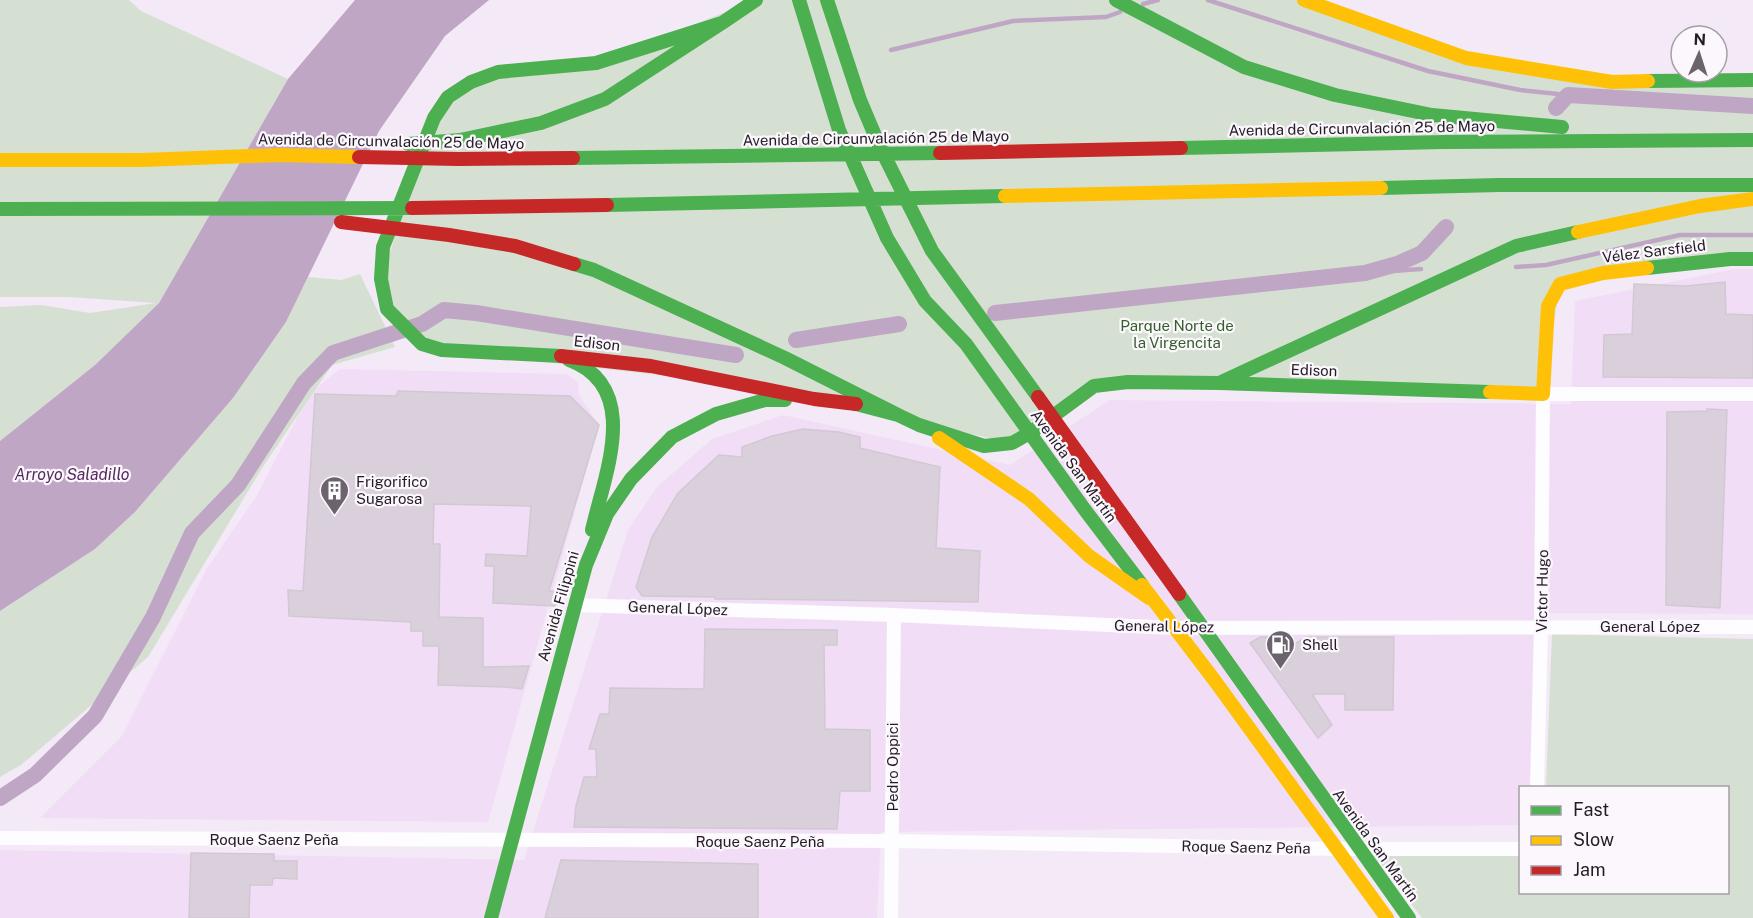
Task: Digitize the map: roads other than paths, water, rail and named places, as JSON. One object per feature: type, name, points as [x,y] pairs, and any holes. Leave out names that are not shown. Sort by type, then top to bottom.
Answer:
[{"type":"main road","points":[[280,155],[460,140],[541,123],[605,99],[756,0]]},
{"type":"main road","name":"Avenida San Martín","points":[[799,0],[839,130],[887,238],[925,301],[966,344],[1387,918]]},
{"type":"main road","name":"Avenida San Martín","points":[[827,0],[860,100],[879,145],[932,251],[1409,918]]},
{"type":"main road","points":[[1116,0],[1244,68],[1335,95],[1432,115],[1689,140]]},
{"type":"main road","points":[[1304,0],[1466,58],[1555,74],[1612,82],[1753,80]]},
{"type":"main road","name":"Edison","points":[[722,22],[596,63],[498,72],[471,81],[448,97],[434,118],[383,247],[381,279],[387,309],[422,344],[442,350],[553,355],[651,366],[814,399]]},
{"type":"main road","name":"Avenida de Circunvalación 25 de Mayo","points":[[0,160],[142,160],[280,155],[458,159],[785,157],[1444,142],[1753,140]]},
{"type":"main road","points":[[0,209],[448,208],[1499,185],[1753,185]]},
{"type":"main road","points":[[1219,383],[1516,246],[1700,206],[1753,199]]},
{"type":"main road","points":[[235,210],[449,235],[515,246],[594,270],[785,358],[898,415]]},
{"type":"main road","name":"Vélez Sarsfield","points":[[1543,394],[1548,306],[1560,284],[1603,273],[1730,259],[1753,259]]},
{"type":"main road","points":[[553,355],[575,362],[592,373],[605,389],[614,413],[613,446],[595,513],[586,565]]},
{"type":"main road","name":"Edison","points":[[898,415],[919,425],[984,446],[1012,443],[1030,434],[1094,386],[1128,381],[1543,394]]},
{"type":"main road","points":[[814,399],[853,403],[898,415]]},
{"type":"main road","name":"Avenida Filippini","points":[[491,918],[586,565],[607,514],[631,479],[672,437],[716,414],[765,400],[814,399]]},
{"type":"main road","points":[[919,425],[1029,499],[1089,556],[1152,600]]},
{"type":"street","name":"Edison","points":[[1543,394],[1753,394]]},
{"type":"street","name":"Victor Hugo","points":[[1537,786],[1542,626],[1543,394]]},
{"type":"street","name":"General López","points":[[575,605],[894,615],[1175,628],[1753,627]]},
{"type":"street","name":"Pedro Oppici","points":[[891,918],[894,615]]},
{"type":"street","name":"Roque Saenz Peña","points":[[0,838],[892,841],[1336,849],[1519,849]]},
{"type":"water","name":"Arroyo Saladillo","points":[[355,0],[489,0],[445,36],[379,131],[286,322],[233,398],[135,512],[95,549],[0,611],[0,441],[95,365],[159,303],[288,79]]},
{"type":"waterway","points":[[1143,4],[1158,0]]},
{"type":"waterway","points":[[1208,0],[1428,71],[1520,90],[1568,95]]},
{"type":"waterway","points":[[891,50],[1013,21],[1106,17],[1120,12]]},
{"type":"waterway","points":[[1556,108],[1568,95],[1753,106]]},
{"type":"waterway","points":[[995,313],[1365,273],[1397,264],[1422,253],[1446,227]]},
{"type":"waterway","points":[[1516,267],[1546,265],[1680,235],[1753,235]]},
{"type":"waterway","points":[[1365,273],[1421,269]]},
{"type":"waterway","points":[[0,798],[35,775],[95,716],[153,617],[192,533],[238,485],[304,383],[333,353],[422,324],[444,310],[476,313],[736,355]]},
{"type":"waterway","points":[[796,340],[899,324]]},
{"type":"place","name":"Frigorifico Sugarosa","points":[[335,516]]},
{"type":"place","name":"Shell","points":[[1281,670]]},
{"type":"park label","name":"Parque Norte de la Virgencita","points":[[1177,334]]}]
